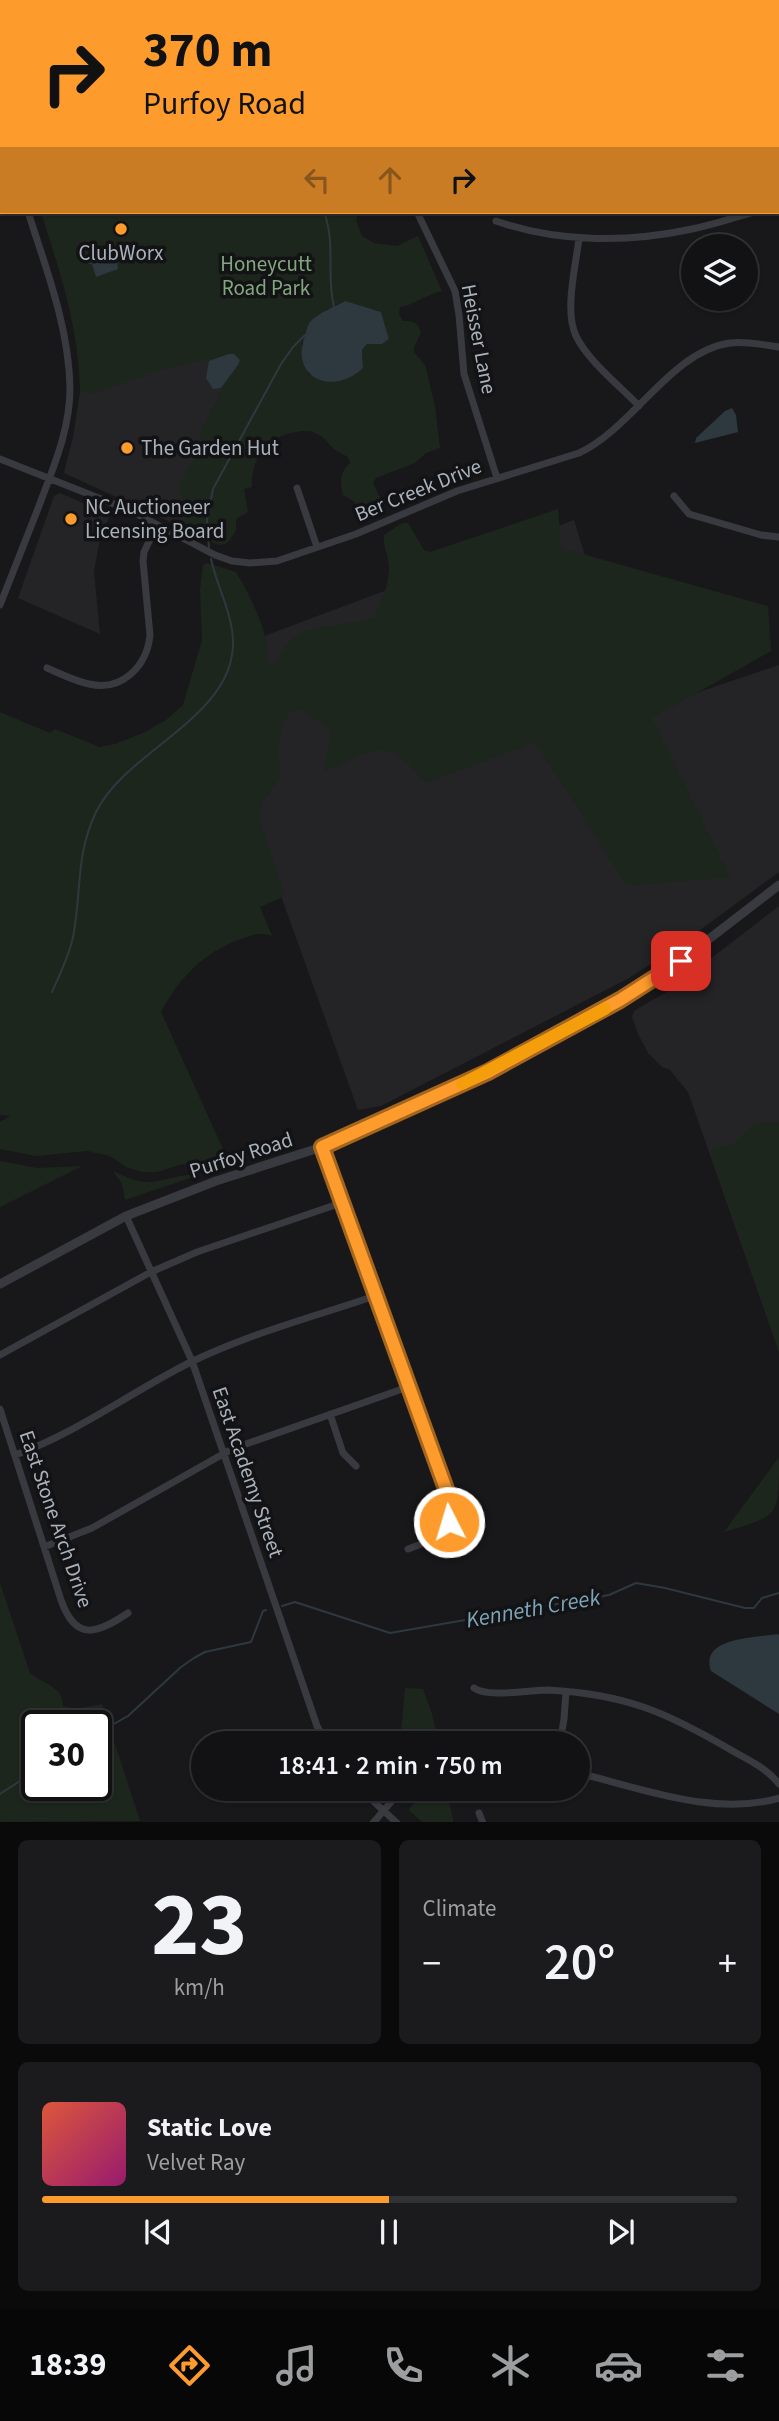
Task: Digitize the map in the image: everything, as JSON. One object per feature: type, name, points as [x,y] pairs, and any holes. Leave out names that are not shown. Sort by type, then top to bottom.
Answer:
[{"type":"street","points":[[0,605],[50,478],[65,427],[69,400],[69,375],[63,333],[30,214]]},
{"type":"street","name":"Heisser Lane","points":[[417,214],[454,291],[464,374],[498,478]]},
{"type":"street","points":[[496,221],[547,235],[618,238],[675,232],[746,214]]},
{"type":"street","points":[[579,237],[571,310],[576,335],[585,351],[639,406]]},
{"type":"street","name":"Ber Creek Drive","points":[[0,459],[129,510],[215,555],[241,563],[277,561],[498,478],[592,447],[611,433],[689,360],[709,349],[744,342],[779,347]]},
{"type":"street","points":[[297,488],[317,547]]},
{"type":"street","points":[[674,496],[689,514],[761,535],[779,537]]},
{"type":"street","points":[[47,668],[88,684],[103,685],[121,681],[141,665],[149,647],[142,561],[158,525]]},
{"type":"street","name":"Purfoy Road","points":[[0,1284],[126,1216],[216,1181],[322,1147],[488,1072],[620,1000],[681,961],[779,885]]},
{"type":"street","points":[[322,1147],[451,1508],[449,1522],[440,1534],[408,1549]]},
{"type":"street","points":[[0,1355],[151,1272],[197,1252],[341,1203]]},
{"type":"street","name":"East Academy Street","points":[[126,1216],[192,1362],[320,1731]]},
{"type":"street","points":[[15,1455],[51,1439],[226,1346],[375,1296]]},
{"type":"street","points":[[44,1547],[92,1528],[224,1454],[260,1438],[408,1387]]},
{"type":"street","name":"East Stone Arch Drive","points":[[0,1409],[65,1611],[82,1628],[101,1630],[128,1613]]},
{"type":"street","points":[[330,1414],[343,1453],[356,1466]]},
{"type":"street","points":[[474,1688],[486,1693],[527,1690],[566,1692],[633,1703],[669,1716],[758,1766],[779,1784]]},
{"type":"street","points":[[561,1731],[566,1692]]},
{"type":"street","points":[[590,1776],[706,1804],[746,1805],[779,1798]]},
{"type":"street","points":[[373,1801],[397,1822]]},
{"type":"street","points":[[373,1822],[392,1801]]},
{"type":"street","points":[[479,1813],[483,1822]]},
{"type":"shaded area","points":[[104,249],[109,262],[117,262],[118,269],[96,277],[92,264],[82,262],[80,256]]},
{"type":"shaded area","points":[[345,301],[381,312],[389,339],[382,344],[367,344],[362,350],[363,368],[352,376],[328,382],[317,379],[303,363],[302,351],[307,328],[319,315]]},
{"type":"shaded area","points":[[221,347],[281,377],[207,539],[64,473],[80,392]]},
{"type":"shaded area","points":[[234,354],[240,360],[238,365],[221,388],[213,389],[206,378],[209,361]]},
{"type":"shaded area","points":[[732,408],[736,415],[738,432],[695,443],[696,438],[725,411]]},
{"type":"shaded area","points":[[60,493],[110,515],[100,539],[94,571],[100,634],[18,598],[54,496]]},
{"type":"shaded area","points":[[574,520],[634,714],[779,665],[779,872],[677,947],[629,978],[381,1106],[358,1110],[253,818],[200,660]]},
{"type":"shaded area","points":[[779,906],[779,1352],[688,1092],[670,1070],[662,1067],[648,1053],[632,1017],[634,1011],[670,990]]},
{"type":"shaded area","points":[[777,1634],[779,1714],[711,1671],[709,1660],[713,1651],[731,1641]]},
{"type":"green space","name":"Honeycutt Road Park","points":[[42,214],[358,214],[356,220],[362,236],[374,243],[397,246],[418,236],[442,291],[400,307],[399,314],[403,321],[417,324],[421,333],[414,352],[425,365],[435,406],[440,448],[426,453],[415,463],[376,478],[373,483],[385,508],[380,514],[365,518],[355,502],[343,495],[341,477],[350,463],[348,457],[334,449],[322,437],[309,431],[286,434],[269,444],[258,458],[252,487],[244,489],[248,512],[236,519],[236,530],[230,540],[219,545],[212,542],[186,524],[179,486],[197,454],[202,428],[221,388],[240,360],[201,360],[158,371],[91,394],[80,392],[76,345],[61,279]],"holes":[[[344,301],[377,310],[382,315],[389,339],[382,344],[367,344],[362,350],[363,368],[309,375],[302,359],[302,343],[326,310]]]},
{"type":"green space","points":[[558,509],[561,548],[768,606],[771,651],[652,718],[730,877],[627,886],[535,742],[426,783],[405,761],[388,751],[369,752],[324,771],[331,730],[301,710],[290,712],[280,736],[280,779],[263,803],[260,813],[285,896],[260,907],[272,936],[253,935],[215,951],[184,977],[161,1012],[228,1160],[210,1167],[182,1164],[157,1172],[142,1172],[126,1167],[110,1156],[87,1151],[36,1156],[0,1149],[0,1122],[10,1116],[0,1115],[0,712],[50,733],[55,729],[100,747],[115,744],[166,720],[183,705],[202,640],[200,589],[203,565],[207,563],[236,572],[257,614],[266,640],[269,663],[274,665],[289,642],[309,630],[375,617],[388,576],[384,535],[402,523],[408,523],[424,550],[430,552]]},
{"type":"green space","points":[[767,1122],[779,1123],[779,1352],[710,1150],[733,1144],[750,1127]]},
{"type":"green space","points":[[0,1161],[37,1168],[82,1166],[0,1207]]},
{"type":"green space","points":[[113,1171],[145,1182],[199,1175],[125,1200],[122,1184]]},
{"type":"green space","points":[[779,1457],[778,1492],[772,1511],[756,1522],[724,1532]]},
{"type":"green space","points":[[0,1583],[30,1673],[60,1694],[63,1706],[75,1709],[102,1704],[104,1710],[21,1710],[21,1801],[112,1801],[112,1735],[140,1821],[0,1822]]},
{"type":"green space","points":[[405,1688],[423,1689],[436,1731],[401,1731]]},
{"type":"green space","points":[[416,1801],[447,1801],[453,1822],[422,1822],[409,1809]]},
{"type":"waterway","points":[[325,214],[330,236],[334,307]]},
{"type":"waterway","points":[[209,548],[207,520],[213,489],[281,364],[305,335]]},
{"type":"waterway","points":[[52,992],[71,944],[82,859],[89,828],[96,812],[111,790],[130,770],[198,712],[217,691],[229,668],[232,630],[211,559]]},
{"type":"waterway","name":"Kenneth Creek","points":[[282,1606],[295,1602],[390,1633],[609,1595],[636,1583],[745,1608],[754,1608],[762,1598],[779,1593]]},
{"type":"waterway","name":"Kenneth Creek","points":[[112,1725],[128,1716],[194,1658],[205,1652],[251,1642],[263,1611],[266,1610]]},
{"type":"waterway","name":"Kenneth Creek","points":[[0,1794],[21,1780]]},
{"type":"slow traffic","points":[[462,1084],[605,1009]]},
{"type":"place","name":"ClubWorx","points":[[121,229]]},
{"type":"place","name":"The Garden Hut","points":[[127,448]]},
{"type":"place","name":"NC Auctioneer Licensing Board","points":[[71,519]]},
{"type":"route","points":[[449,1522],[450,1500],[322,1147],[488,1072],[620,1000],[681,961]]}]
